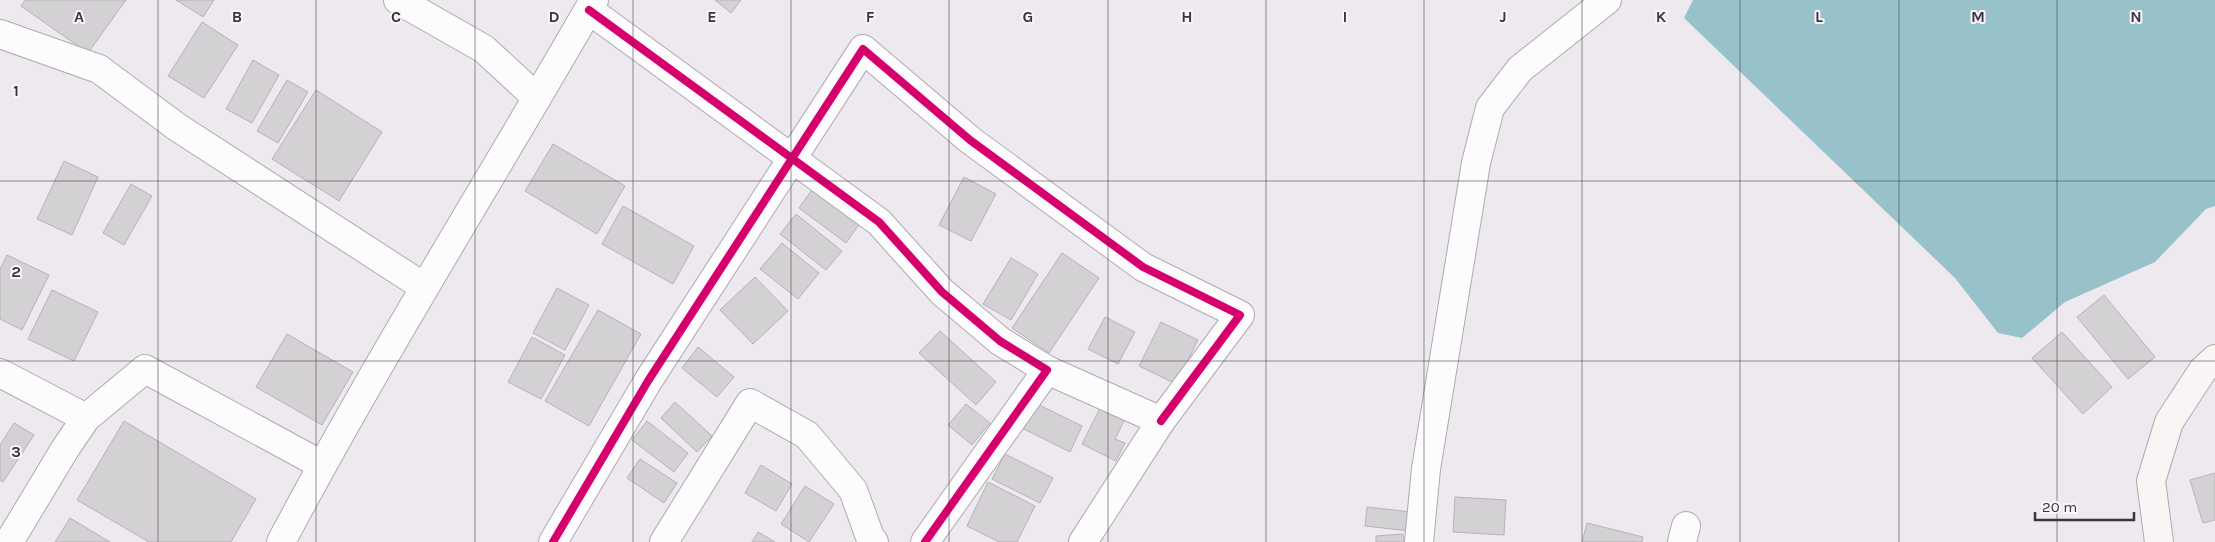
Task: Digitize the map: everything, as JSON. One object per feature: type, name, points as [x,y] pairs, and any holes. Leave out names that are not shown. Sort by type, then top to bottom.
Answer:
[{"type":"main road","points":[[2158,542],[2151,481],[2168,422],[2203,370],[2215,359]]},
{"type":"street","points":[[398,0],[484,49],[537,98]]},
{"type":"street","points":[[1419,542],[1426,469],[1476,163],[1490,108],[1520,69],[1607,0]]},
{"type":"street","points":[[281,542],[322,465],[424,287],[592,5],[879,222],[942,292],[1000,341],[1047,370],[1161,421]]},
{"type":"street","points":[[0,34],[99,69],[177,127],[424,287]]},
{"type":"street","points":[[561,539],[648,381],[863,49],[970,140],[1143,267],[1240,316],[1161,421],[1084,542]]},
{"type":"street","points":[[9,542],[86,418],[145,368],[322,465]]},
{"type":"street","points":[[925,542],[1047,370]]},
{"type":"street","points":[[0,372],[86,418]]},
{"type":"street","points":[[664,542],[750,403],[807,435],[854,490],[870,537],[874,542]]},
{"type":"water","points":[[1693,0],[2215,0],[2215,206],[2206,209],[2155,262],[2065,302],[2022,338],[1998,333],[1955,278],[1684,18]]},
{"type":"building","points":[[25,0],[126,0],[88,53],[21,6]]},
{"type":"building","points":[[176,0],[214,0],[203,17]]},
{"type":"building","points":[[715,0],[741,0],[731,13]]},
{"type":"building","points":[[202,22],[238,45],[204,98],[168,76]]},
{"type":"building","points":[[253,60],[279,75],[252,123],[226,109]]},
{"type":"building","points":[[287,80],[308,92],[278,143],[257,131]]},
{"type":"building","points":[[316,90],[382,132],[339,201],[272,159]]},
{"type":"building","points":[[553,144],[625,186],[597,234],[525,191]]},
{"type":"building","points":[[64,161],[98,177],[72,235],[37,219]]},
{"type":"building","points":[[964,177],[996,194],[971,241],[939,225]]},
{"type":"building","points":[[131,184],[152,196],[124,245],[103,233]]},
{"type":"building","points":[[816,184],[863,219],[846,243],[799,208]]},
{"type":"building","points":[[623,206],[694,246],[673,284],[602,244]]},
{"type":"building","points":[[796,214],[842,251],[826,270],[780,234]]},
{"type":"building","points":[[782,243],[819,273],[798,299],[760,269]]},
{"type":"building","points":[[1062,253],[1099,278],[1049,353],[1012,328]]},
{"type":"building","points":[[7,255],[49,275],[22,330],[0,319],[0,269]]},
{"type":"building","points":[[1011,258],[1038,274],[1011,320],[983,304]]},
{"type":"building","points":[[755,277],[788,311],[753,344],[720,310]]},
{"type":"building","points":[[557,288],[589,305],[565,350],[533,333]]},
{"type":"building","points":[[52,290],[98,312],[74,361],[28,339]]},
{"type":"building","points":[[2104,295],[2155,357],[2128,379],[2077,317]]},
{"type":"building","points":[[598,310],[641,334],[589,426],[545,401]]},
{"type":"building","points":[[1105,317],[1135,332],[1118,364],[1088,349]]},
{"type":"building","points":[[1161,322],[1198,340],[1176,384],[1139,366]]},
{"type":"building","points":[[940,331],[996,382],[976,405],[919,353]]},
{"type":"building","points":[[2062,332],[2112,387],[2083,414],[2032,358]]},
{"type":"building","points":[[287,334],[353,372],[322,425],[256,387]]},
{"type":"building","points":[[532,337],[565,355],[541,399],[508,382]]},
{"type":"building","points":[[698,347],[734,377],[717,397],[682,368]]},
{"type":"building","points":[[1031,401],[1082,426],[1070,452],[1018,426]]},
{"type":"building","points":[[675,402],[712,436],[697,452],[661,418]]},
{"type":"building","points":[[1103,402],[1127,415],[1115,439],[1125,443],[1116,461],[1082,444]]},
{"type":"building","points":[[966,404],[990,423],[972,445],[948,425]]},
{"type":"building","points":[[124,421],[256,499],[231,542],[149,542],[77,500]]},
{"type":"building","points":[[647,421],[688,453],[674,472],[632,440]]},
{"type":"building","points":[[14,423],[34,435],[3,482],[0,480],[0,445]]},
{"type":"building","points":[[1005,454],[1053,478],[1040,503],[992,479]]},
{"type":"building","points":[[640,459],[677,483],[664,503],[627,478]]},
{"type":"building","points":[[761,465],[792,484],[776,511],[745,493]]},
{"type":"building","points":[[2215,473],[2215,520],[2203,523],[2190,480]]},
{"type":"building","points":[[988,482],[1035,506],[1017,542],[999,542],[967,526]]},
{"type":"building","points":[[805,486],[834,504],[809,542],[781,524]]},
{"type":"building","points":[[1455,497],[1506,500],[1504,535],[1453,532]]},
{"type":"building","points":[[1367,507],[1412,512],[1410,531],[1365,526]]},
{"type":"building","points":[[70,518],[110,542],[55,542]]},
{"type":"building","points":[[1587,523],[1643,537],[1642,542],[1582,542]]},
{"type":"building","points":[[758,532],[775,542],[752,542]]},
{"type":"building","points":[[1403,534],[1404,542],[1376,542],[1376,536]]},
{"type":"cycle path","points":[[589,10],[879,222],[942,292],[1000,341],[1047,370],[925,542]]},
{"type":"cycle path","points":[[553,542],[648,381],[863,49],[970,140],[1143,267],[1240,315],[1161,421]]}]
